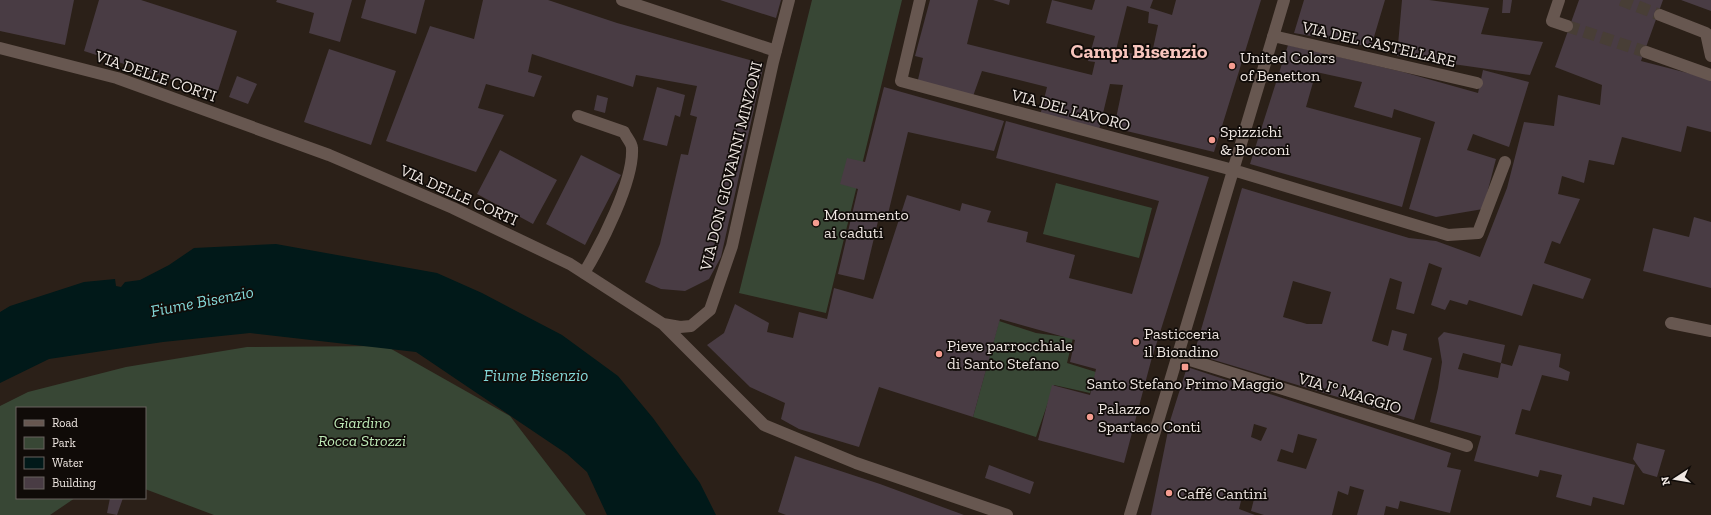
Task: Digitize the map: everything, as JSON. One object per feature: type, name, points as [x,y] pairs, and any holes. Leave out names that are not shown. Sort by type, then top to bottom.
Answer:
[{"type":"street","points":[[622,0],[776,50]]},
{"type":"street","name":"VIA DON GIOVANNI MINZONI","points":[[663,324],[680,327],[691,326],[710,310],[732,246],[776,50],[789,0]]},
{"type":"street","name":"VIA DEL LAVORO","points":[[920,0],[901,81],[1233,170],[1448,235],[1478,232],[1505,162]]},
{"type":"street","points":[[1130,515],[1284,0]]},
{"type":"street","points":[[1559,0],[1552,21],[1567,26]]},
{"type":"street","points":[[1660,15],[1706,33],[1711,56]]},
{"type":"street","name":"VIA DEL CASTELLARE","points":[[1273,36],[1477,83]]},
{"type":"street","name":"VIA DELLE CORTI","points":[[0,48],[117,78],[329,155],[453,208],[570,264],[663,324],[764,425],[856,463],[1006,515]]},
{"type":"street","points":[[1646,52],[1711,75]]},
{"type":"street","points":[[578,116],[624,132],[632,147],[628,181],[599,248],[584,273]]},
{"type":"street","points":[[1671,323],[1711,331]]},
{"type":"street","name":"VIA I° MAGGIO","points":[[1177,356],[1467,446]]},
{"type":"green space","points":[[812,0],[902,0],[826,313],[739,293]]},
{"type":"green space","points":[[1056,183],[1152,208],[1139,258],[1043,234]]},
{"type":"green space","points":[[999,321],[1036,333],[1073,338],[1067,363],[1096,372],[1090,393],[1054,385],[1036,437],[973,417]]},
{"type":"green space","name":"Giardino Rocca Strozzi","points":[[386,346],[510,416],[586,515],[214,515],[146,489],[146,407],[16,407],[16,499],[74,499],[50,515],[0,515],[0,406],[28,392],[126,367],[247,347]]},
{"type":"water","name":"Fiume Bisenzio","points":[[276,244],[437,273],[482,293],[562,335],[618,376],[653,418],[700,483],[716,515],[607,515],[587,472],[567,454],[416,352],[250,333],[163,342],[49,359],[0,383],[0,312],[10,306],[84,282],[115,279],[116,286],[121,287],[125,282],[140,280],[169,265],[194,248]]},
{"type":"building","points":[[0,0],[74,0],[65,45],[0,31]]},
{"type":"building","points":[[99,0],[141,0],[237,31],[217,94],[84,51]]},
{"type":"building","points":[[277,0],[352,0],[340,42],[309,33],[314,13],[276,2]]},
{"type":"building","points":[[366,0],[425,0],[416,34],[361,18]]},
{"type":"building","points":[[483,0],[548,0],[617,23],[764,64],[721,257],[709,279],[685,291],[661,289],[645,282],[660,244],[681,154],[688,155],[697,117],[690,115],[697,86],[636,75],[633,87],[532,54],[528,72],[542,76],[534,97],[486,84],[478,108],[504,115],[476,172],[386,141],[430,26],[474,39]]},
{"type":"building","points":[[720,0],[781,0],[776,18]]},
{"type":"building","points":[[930,0],[978,0],[967,44],[1092,75],[1095,62],[1088,61],[1095,36],[1046,23],[1052,0],[1092,10],[1095,0],[1153,0],[1150,8],[1172,15],[1176,0],[1261,0],[1214,152],[1114,128],[1123,85],[1110,84],[1099,130],[1040,116],[1047,87],[982,71],[972,99],[917,84],[923,58],[915,56]],"holes":[[[1127,6],[1149,12],[1148,23],[1158,25],[1151,58],[1116,50]]]},
{"type":"building","points":[[993,0],[1010,0],[1009,5]]},
{"type":"building","points":[[1304,0],[1385,0],[1371,47],[1294,33]]},
{"type":"building","points":[[1402,0],[1429,0],[1489,8],[1481,34],[1543,42],[1530,75],[1397,56]]},
{"type":"building","points":[[1503,0],[1512,0],[1510,13],[1502,13]]},
{"type":"building","points":[[1579,0],[1663,0],[1641,61],[1711,79],[1711,132],[1687,126],[1681,152],[1622,137],[1614,165],[1589,160],[1584,183],[1562,176],[1558,194],[1580,199],[1560,244],[1552,241],[1544,263],[1591,279],[1583,299],[1533,284],[1522,316],[1469,300],[1467,305],[1450,300],[1445,310],[1431,305],[1442,268],[1429,263],[1414,314],[1396,309],[1402,282],[1390,278],[1372,341],[1388,346],[1392,330],[1407,334],[1403,350],[1432,358],[1414,420],[1194,354],[1242,188],[1409,238],[1436,241],[1480,257],[1507,188],[1524,122],[1554,126],[1558,95],[1600,105],[1602,85],[1555,67]],"holes":[[[1293,281],[1331,292],[1322,324],[1307,324],[1283,317]]]},
{"type":"building","points":[[1681,0],[1711,0],[1711,11]]},
{"type":"building","points":[[1288,45],[1403,72],[1478,93],[1483,70],[1529,82],[1509,147],[1473,134],[1467,150],[1496,159],[1483,209],[1436,217],[1409,209],[1435,122],[1394,109],[1392,118],[1354,107],[1362,82],[1316,72],[1306,107],[1421,138],[1402,207],[1250,164]]},
{"type":"building","points":[[329,49],[396,71],[371,145],[304,122]]},
{"type":"building","points":[[237,76],[257,84],[248,104],[229,97]]},
{"type":"building","points":[[657,87],[685,95],[680,117],[675,115],[667,146],[643,140]]},
{"type":"building","points":[[884,87],[1004,121],[994,151],[908,132],[887,218],[879,217],[864,280],[838,274],[858,189],[840,184],[847,158],[865,162]]},
{"type":"building","points":[[597,95],[608,98],[605,113],[594,110]]},
{"type":"building","points":[[1006,121],[1209,177],[1151,361],[1124,463],[1038,440],[1052,385],[1090,395],[1096,369],[1070,362],[1075,340],[1000,319],[973,417],[879,387],[859,447],[799,429],[781,419],[785,403],[750,387],[707,345],[724,333],[735,304],[769,323],[767,332],[793,338],[799,312],[827,319],[834,288],[873,299],[907,195],[960,211],[962,203],[991,211],[987,222],[1028,232],[1026,242],[1075,255],[1069,278],[1132,294],[1159,201],[996,158]]},
{"type":"building","points":[[500,150],[557,180],[533,224],[477,194]]},
{"type":"building","points":[[581,155],[621,175],[585,245],[546,224]]},
{"type":"building","points":[[1694,217],[1711,222],[1711,288],[1643,271],[1653,228],[1689,237]]},
{"type":"building","points":[[1444,332],[1505,345],[1501,363],[1512,366],[1519,345],[1561,354],[1559,367],[1570,372],[1568,381],[1542,375],[1530,411],[1522,409],[1515,434],[1635,465],[1624,505],[1593,497],[1591,506],[1556,497],[1562,475],[1540,470],[1538,477],[1474,461],[1481,436],[1430,422],[1442,362],[1438,338]],"holes":[[[1463,353],[1501,363],[1498,378],[1458,369]]]},
{"type":"building","points":[[1187,367],[1451,453],[1447,467],[1461,470],[1450,513],[1400,501],[1398,509],[1386,506],[1384,515],[1357,515],[1364,490],[1350,486],[1348,495],[1338,491],[1332,515],[1264,515],[1251,511],[1254,499],[1242,497],[1239,509],[1255,515],[1151,515],[1170,421]],"holes":[[[1254,424],[1267,428],[1261,441],[1251,437]],[[1298,434],[1317,439],[1306,469],[1277,461],[1281,449],[1293,453]]]},
{"type":"building","points":[[1637,443],[1665,450],[1657,477],[1643,473],[1633,459]]},
{"type":"building","points":[[795,456],[880,484],[964,515],[786,515],[778,512]]},
{"type":"building","points":[[989,465],[1034,482],[1030,494],[985,478]]},
{"type":"building","points":[[110,499],[123,499],[117,515],[107,513]]},
{"type":"tunnel","points":[[1621,0],[1660,15]]},
{"type":"tunnel","points":[[1567,26],[1646,52]]},
{"type":"place","name":"United Colors of Benetton","points":[[1232,66]]},
{"type":"place","name":"Spizzichi & Bocconi","points":[[1212,140]]},
{"type":"place","name":"Monumento ai caduti","points":[[816,223]]},
{"type":"place","name":"Pasticceria il Biondino","points":[[1136,342]]},
{"type":"place","name":"Pieve parrocchiale di Santo Stefano","points":[[939,354]]},
{"type":"place","name":"Santo Stefano Primo Maggio","points":[[1185,367]]},
{"type":"place","name":"Palazzo Spartaco Conti","points":[[1090,417]]},
{"type":"place","name":"Caffé Cantini","points":[[1169,493]]},
{"type":"district","name":"Campi Bisenzio","points":[[1139,51]]}]
